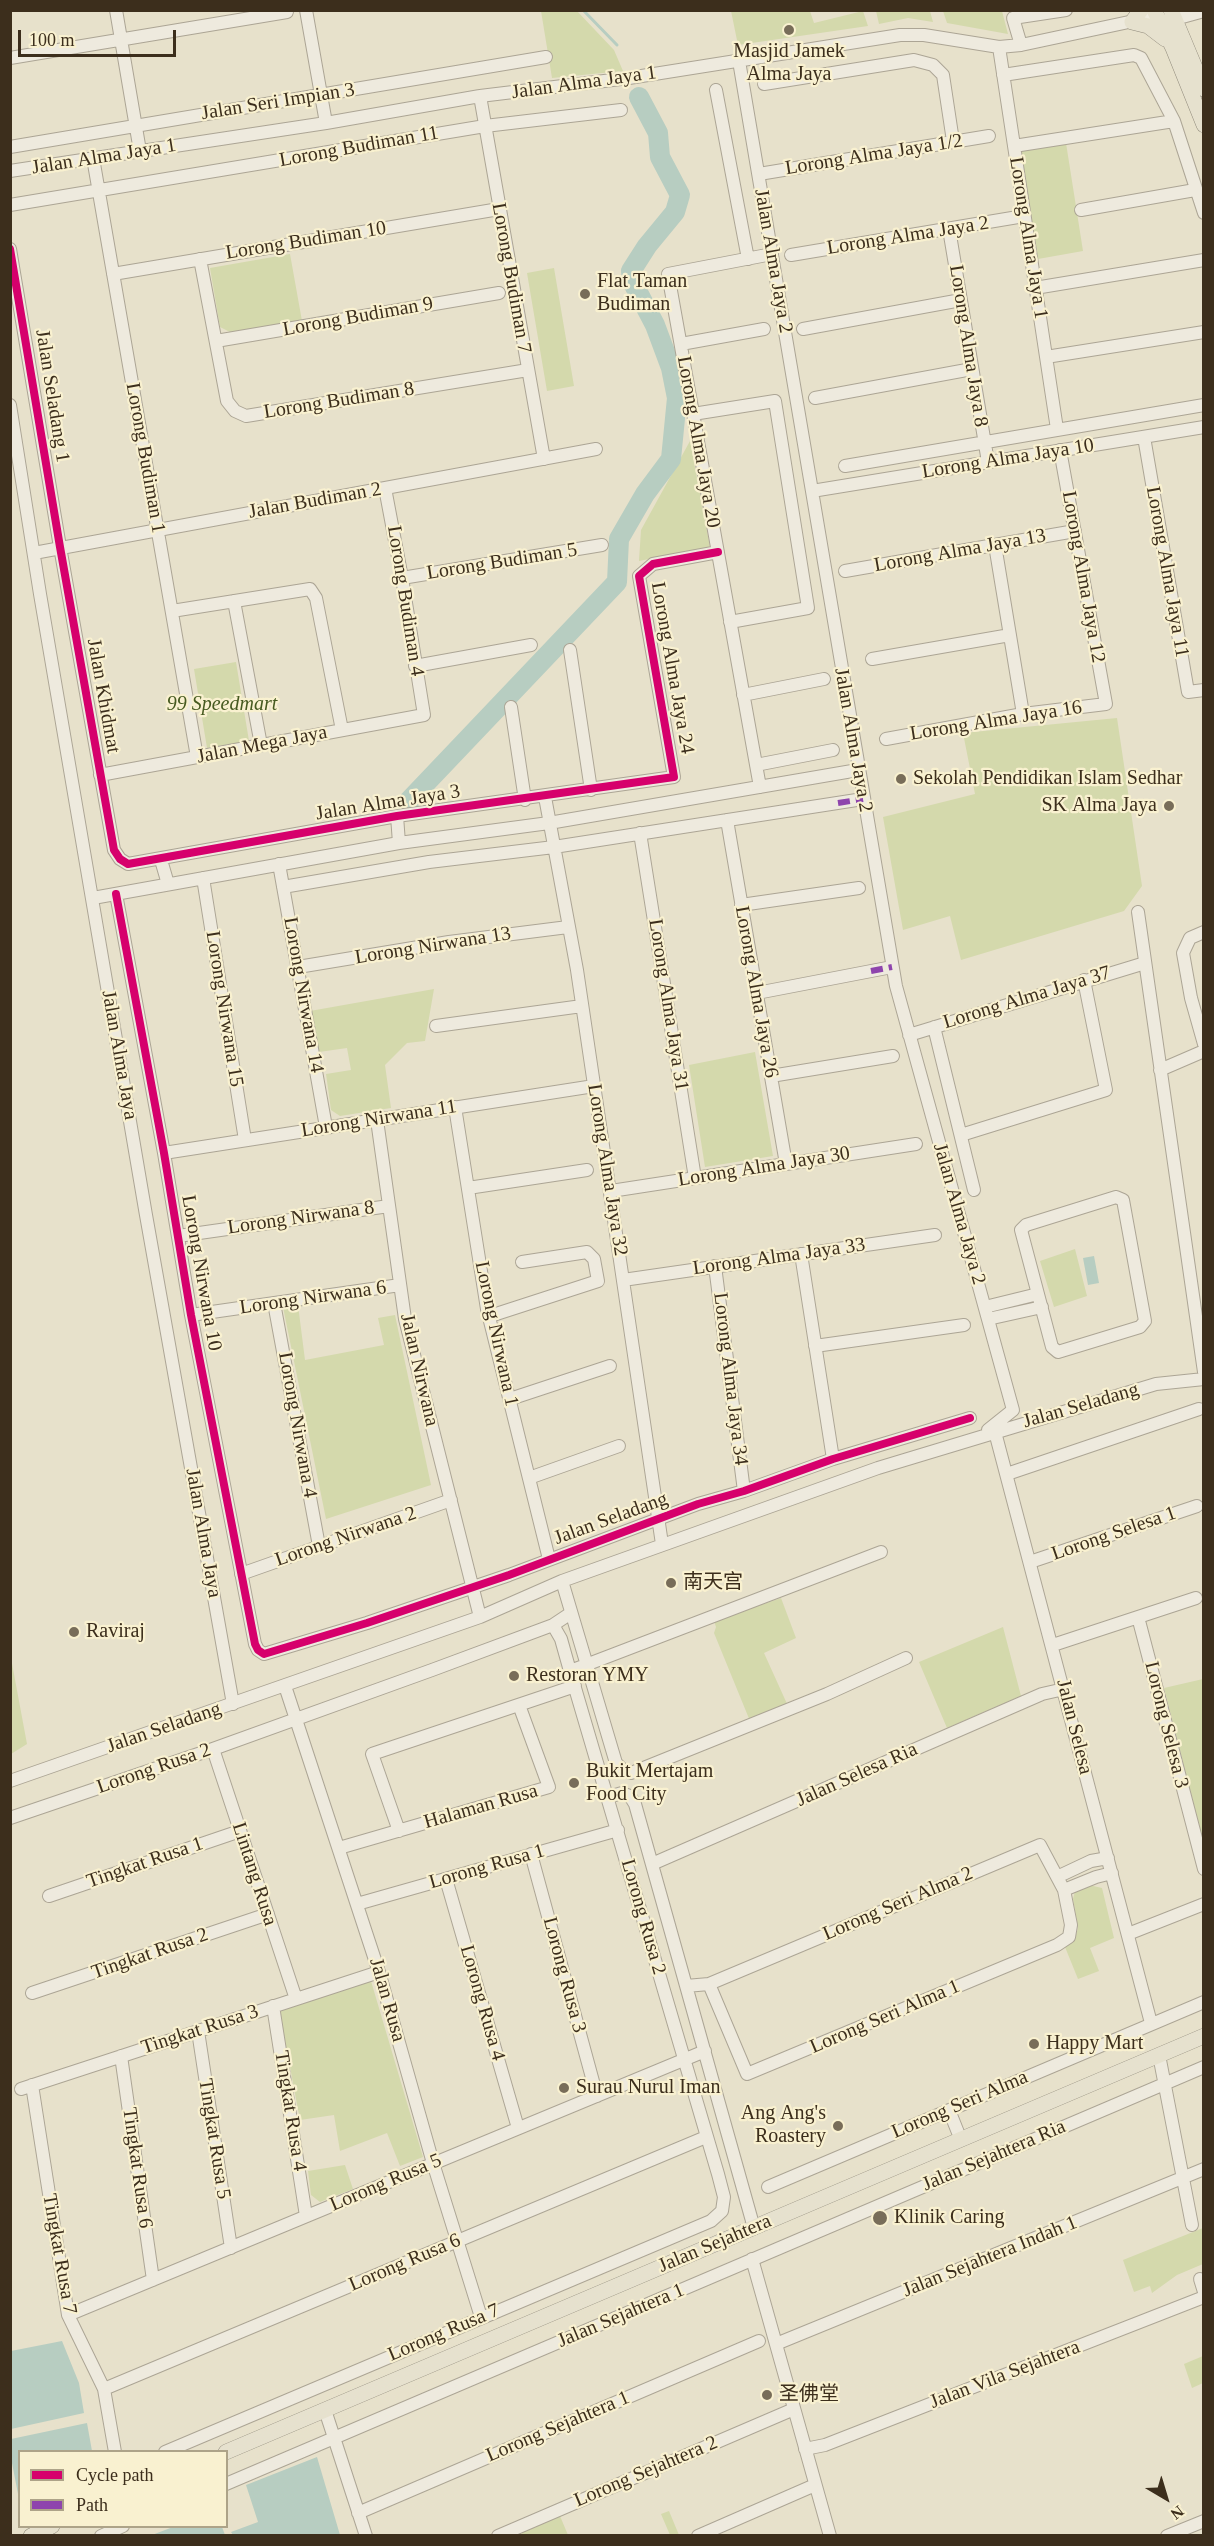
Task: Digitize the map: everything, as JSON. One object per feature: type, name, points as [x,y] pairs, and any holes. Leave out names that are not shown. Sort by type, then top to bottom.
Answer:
[{"type":"main road","points":[[1170,13],[1203,126]]},
{"type":"main road","points":[[1137,16],[1155,30],[1178,42],[1203,89]]},
{"type":"main road","name":"Jalan Sejahtera","points":[[228,2451],[1203,2036]]},
{"type":"main road","points":[[30,2535],[47,2528]]},
{"type":"street","points":[[116,10],[140,151]]},
{"type":"street","points":[[306,10],[326,123]]},
{"type":"street","points":[[1021,45],[1013,18],[1066,10]]},
{"type":"street","name":"Jalan Alma Jaya 1","points":[[10,171],[326,123],[480,96],[629,78],[915,34],[999,47],[1021,45],[1137,16],[1203,11]]},
{"type":"street","points":[[10,58],[287,12]]},
{"type":"street","name":"Lorong Alma Jaya 1","points":[[999,47],[1057,429]]},
{"type":"street","points":[[1003,75],[1134,55],[1141,58],[1174,121],[1203,213]]},
{"type":"street","name":"Jalan Seri Impian 3","points":[[10,147],[546,57]]},
{"type":"street","points":[[764,84],[914,60],[933,65],[943,75],[953,141]]},
{"type":"street","name":"Jalan Alma Jaya 2","points":[[739,61],[892,967],[1013,1410]]},
{"type":"street","name":"Jalan Alma Jaya 2","points":[[716,90],[748,259]]},
{"type":"street","name":"Lorong Budiman 7","points":[[480,96],[544,459]]},
{"type":"street","name":"Lorong Budiman 11","points":[[99,189],[485,126],[621,110]]},
{"type":"street","points":[[1014,146],[1174,121]]},
{"type":"street","name":"Lorong Alma Jaya 1/2","points":[[759,174],[989,135]]},
{"type":"street","name":"Lorong Budiman 1","points":[[93,159],[197,757]]},
{"type":"street","points":[[10,206],[99,189]]},
{"type":"street","points":[[1080,210],[1195,190]]},
{"type":"street","name":"Lorong Budiman 10","points":[[113,274],[499,209]]},
{"type":"street","name":"Lorong Alma Jaya 2","points":[[791,255],[1024,216]]},
{"type":"street","name":"Lorong Alma Jaya 8","points":[[949,229],[988,462]]},
{"type":"street","name":"Jalan Seladang 1","points":[[10,249],[60,548]]},
{"type":"street","points":[[748,259],[772,254]]},
{"type":"street","name":"Lorong Budiman 8","points":[[200,259],[228,401],[235,411],[246,416],[528,370]]},
{"type":"street","name":"Lorong Alma Jaya 20","points":[[748,259],[668,274],[760,787]]},
{"type":"street","points":[[1035,288],[1203,260]]},
{"type":"street","name":"Lorong Budiman 9","points":[[216,341],[499,293]]},
{"type":"street","points":[[803,329],[961,300]]},
{"type":"street","points":[[681,344],[764,328]]},
{"type":"street","points":[[1046,357],[1203,332]]},
{"type":"street","points":[[815,398],[972,369]]},
{"type":"street","points":[[693,414],[775,401],[808,608],[730,622]]},
{"type":"street","name":"Jalan Alma Jaya","points":[[10,405],[146,1215],[233,1704]]},
{"type":"street","name":"Lorong Alma Jaya 10","points":[[845,466],[1203,405]]},
{"type":"street","name":"Lorong Alma Jaya 10","points":[[812,491],[1203,427]]},
{"type":"street","name":"Lorong Alma Jaya 11","points":[[1144,437],[1188,692],[1203,690]]},
{"type":"street","name":"Jalan Budiman 2","points":[[34,553],[596,449]]},
{"type":"street","name":"Lorong Alma Jaya 12","points":[[1060,450],[1106,704]]},
{"type":"street","name":"Lorong Budiman 4","points":[[385,488],[424,715]]},
{"type":"street","name":"Lorong Alma Jaya 13","points":[[845,571],[1075,531]]},
{"type":"street","points":[[995,544],[1023,714]]},
{"type":"street","name":"Lorong Budiman 5","points":[[402,578],[602,545]]},
{"type":"street","name":"Jalan Khidmat","points":[[60,548],[114,850]]},
{"type":"street","name":"Lorong Alma Jaya 24","points":[[674,777],[639,576],[652,564],[718,552]]},
{"type":"street","points":[[172,611],[310,589],[316,598],[342,730]]},
{"type":"street","points":[[234,601],[261,745]]},
{"type":"street","points":[[872,659],[1010,635]]},
{"type":"street","points":[[415,666],[531,645]]},
{"type":"street","points":[[570,650],[591,790]]},
{"type":"street","points":[[743,695],[824,679]]},
{"type":"street","name":"Lorong Alma Jaya 16","points":[[886,739],[1023,714],[1106,704]]},
{"type":"street","points":[[510,707],[525,800]]},
{"type":"street","name":"Jalan Mega Jaya","points":[[100,775],[424,715]]},
{"type":"street","points":[[756,765],[833,750]]},
{"type":"street","name":"Jalan Alma Jaya 3","points":[[93,898],[399,843],[549,823],[858,770]]},
{"type":"street","name":"Jalan Alma Jaya 3","points":[[114,850],[120,859],[128,864],[161,860],[397,816],[525,800],[674,777]]},
{"type":"street","name":"Lorong Alma Jaya 32","points":[[544,797],[582,1006],[662,1544]]},
{"type":"street","points":[[284,887],[429,862],[554,847],[863,799]]},
{"type":"street","points":[[397,816],[399,843]]},
{"type":"street","name":"Lorong Alma Jaya 26","points":[[727,820],[786,1164]]},
{"type":"street","name":"Lorong Alma Jaya 31","points":[[640,833],[695,1178]]},
{"type":"street","points":[[161,860],[168,884]]},
{"type":"street","name":"Lorong Nirwana 14","points":[[279,864],[326,1127]]},
{"type":"street","name":"Lorong Nirwana 15","points":[[203,878],[244,1140]]},
{"type":"street","points":[[741,905],[859,888]]},
{"type":"street","name":"Lorong Nirwana 10","points":[[116,894],[164,1153],[191,1315],[241,1574],[255,1644],[264,1654]]},
{"type":"street","points":[[1138,912],[1203,1372]]},
{"type":"street","name":"Lorong Nirwana 13","points":[[298,967],[449,942],[568,927]]},
{"type":"street","points":[[1203,932],[1190,938],[1183,953],[1191,998],[1203,1044]]},
{"type":"street","name":"Lorong Alma Jaya 37","points":[[909,1035],[1145,963]]},
{"type":"street","points":[[757,993],[892,967]]},
{"type":"street","points":[[961,1136],[1106,1090],[1084,980]]},
{"type":"street","points":[[436,1026],[582,1006]]},
{"type":"street","points":[[934,1027],[974,1190]]},
{"type":"street","points":[[1160,1070],[1203,1051]]},
{"type":"street","points":[[771,1076],[893,1056]]},
{"type":"street","name":"Lorong Nirwana 11","points":[[164,1153],[594,1086]]},
{"type":"street","name":"Lorong Nirwana 1","points":[[456,1107],[490,1316],[549,1558]]},
{"type":"street","name":"Jalan Nirwana","points":[[377,1120],[405,1319],[480,1617]]},
{"type":"street","name":"Lorong Alma Jaya 30","points":[[611,1191],[916,1144]]},
{"type":"street","points":[[468,1188],[587,1170]]},
{"type":"street","points":[[1116,1197],[1124,1200],[1145,1321],[1140,1328],[1058,1352],[1052,1347],[1042,1307],[1021,1230],[1026,1225],[1116,1197]]},
{"type":"street","name":"Lorong Nirwana 8","points":[[178,1236],[389,1206]]},
{"type":"street","name":"Lorong Alma Jaya 33","points":[[623,1280],[935,1235]]},
{"type":"street","points":[[490,1316],[598,1281],[594,1259],[587,1252],[522,1262]]},
{"type":"street","points":[[801,1254],[833,1459]]},
{"type":"street","name":"Lorong Alma Jaya 34","points":[[715,1266],[744,1491]]},
{"type":"street","name":"Lorong Nirwana 6","points":[[191,1315],[400,1286]]},
{"type":"street","points":[[986,1313],[1038,1294]]},
{"type":"street","name":"Lorong Nirwana 4","points":[[274,1303],[319,1546]]},
{"type":"street","points":[[986,1313],[1042,1307]]},
{"type":"street","points":[[815,1347],[964,1325]]},
{"type":"street","points":[[510,1399],[610,1366]]},
{"type":"street","name":"Jalan Seladang","points":[[10,1781],[480,1617],[562,1581],[878,1468],[1047,1415],[1156,1384],[1203,1379]]},
{"type":"street","name":"Jalan Seladang","points":[[1007,1474],[1199,1409]]},
{"type":"street","points":[[977,1437],[994,1427],[1013,1410],[1047,1415]]},
{"type":"street","name":"Jalan Seladang","points":[[264,1654],[367,1623],[833,1459],[970,1418]]},
{"type":"street","name":"Jalan Selesa","points":[[995,1431],[1151,2023]]},
{"type":"street","points":[[529,1478],[619,1446]]},
{"type":"street","name":"Lorong Nirwana 2","points":[[241,1574],[451,1500]]},
{"type":"street","name":"Lorong Selesa 1","points":[[1030,1562],[1197,1506]]},
{"type":"street","points":[[570,1671],[881,1552]]},
{"type":"street","points":[[562,1581],[616,1763],[623,1770],[632,1773],[827,1694],[906,1658]]},
{"type":"street","points":[[1053,1645],[1196,1598]]},
{"type":"street","points":[[296,1719],[553,1625],[572,1613]]},
{"type":"street","name":"Lorong Selesa 3","points":[[1138,1617],[1203,1869]]},
{"type":"street","name":"Lorong Rusa 2","points":[[553,1625],[561,1639],[685,2060],[724,2198],[722,2211]]},
{"type":"street","name":"Jalan Rusa","points":[[285,1686],[380,1971],[433,2163],[481,2317]]},
{"type":"street","name":"Halaman Rusa","points":[[399,1831],[372,1754],[575,1686]]},
{"type":"street","name":"Jalan Selesa Ria","points":[[652,1864],[1042,1694],[1064,1689]]},
{"type":"street","name":"Halaman Rusa","points":[[339,1848],[549,1788],[519,1705]]},
{"type":"street","name":"Lorong Rusa 2","points":[[10,1818],[296,1719]]},
{"type":"street","name":"Lintang Rusa","points":[[213,1749],[296,1999]]},
{"type":"street","points":[[599,1768],[616,1763]]},
{"type":"street","points":[[608,1797],[622,1793],[630,1796],[635,1804],[754,2228]]},
{"type":"street","name":"Lorong Rusa 1","points":[[357,1904],[618,1830]]},
{"type":"street","name":"Tingkat Rusa 1","points":[[49,1896],[240,1831]]},
{"type":"street","name":"Lorong Seri Alma 2","points":[[709,1984],[1040,1845],[1064,1890]]},
{"type":"street","name":"Lorong Rusa 3","points":[[531,1854],[597,2096]]},
{"type":"street","points":[[1057,1877],[1091,1861],[1108,1858]]},
{"type":"street","points":[[1064,1890],[1096,1876],[1112,1873]]},
{"type":"street","name":"Lorong Rusa 4","points":[[446,1879],[518,2128]]},
{"type":"street","name":"Lorong Seri Alma 1","points":[[709,1984],[747,2074],[1058,1945],[1069,1937],[1071,1925],[1064,1890]]},
{"type":"street","points":[[1128,1934],[1203,1904]]},
{"type":"street","name":"Tingkat Rusa 2","points":[[32,1994],[268,1914]]},
{"type":"street","name":"Tingkat Rusa 3","points":[[26,2087],[380,1971]]},
{"type":"street","points":[[686,1986],[709,1984]]},
{"type":"street","points":[[1151,2023],[1203,2002]]},
{"type":"street","name":"Tingkat Rusa 4","points":[[273,2006],[306,2216]]},
{"type":"street","name":"Lorong Seri Alma","points":[[768,2187],[1151,2023]]},
{"type":"street","name":"Tingkat Rusa 5","points":[[198,2031],[231,2248]]},
{"type":"street","name":"Lorong Rusa 5","points":[[68,2315],[705,2051]]},
{"type":"street","points":[[1159,2055],[1192,2224]]},
{"type":"street","name":"Tingkat Rusa 6","points":[[121,2056],[153,2280]]},
{"type":"street","name":"Jalan Sejahtera Ria","points":[[752,2259],[1203,2067]]},
{"type":"street","name":"Tingkat Rusa 7","points":[[26,2087],[68,2315],[104,2389],[115,2450]]},
{"type":"street","points":[[949,2110],[961,2140]]},
{"type":"street","name":"Lorong Rusa 6","points":[[104,2389],[706,2137]]},
{"type":"street","name":"Jalan Sejahtera Indah 1","points":[[776,2344],[1203,2169]]},
{"type":"street","name":"Lorong Rusa 7","points":[[167,2450],[711,2221],[722,2211]]},
{"type":"street","points":[[752,2259],[830,2535]]},
{"type":"street","name":"Jalan Sejahtera 1","points":[[228,2483],[752,2259]]},
{"type":"street","points":[[1200,2278],[1203,2292]]},
{"type":"street","name":"Jalan Vila Sejahtera","points":[[805,2449],[825,2445],[1203,2297]]},
{"type":"street","name":"Lorong Sejahtera 1","points":[[358,2513],[759,2341]]},
{"type":"street","name":"Lorong Sejahtera 2","points":[[498,2535],[794,2409]]},
{"type":"street","points":[[325,2410],[366,2535]]},
{"type":"street","points":[[698,2535],[815,2485]]},
{"type":"street","points":[[1167,2535],[1203,2522]]},
{"type":"green space","points":[[541,11],[577,11],[614,50],[623,71],[552,78]]},
{"type":"green space","points":[[731,11],[810,11],[814,23],[863,11],[868,26],[738,45]]},
{"type":"green space","points":[[876,11],[930,11],[933,22],[908,18],[879,24]]},
{"type":"green space","points":[[943,11],[1002,11],[1008,34],[947,23]]},
{"type":"green space","points":[[1066,143],[1083,251],[1038,259],[1021,151]]},
{"type":"green space","points":[[290,254],[302,321],[232,333],[220,327],[210,268]]},
{"type":"green space","points":[[554,268],[574,386],[547,391],[527,273]]},
{"type":"green space","points":[[690,441],[710,547],[639,561],[641,530]]},
{"type":"green space","name":"99 Speedmart","points":[[236,662],[249,741],[207,748],[194,669]]},
{"type":"green space","points":[[1117,718],[1142,886],[1124,911],[961,960],[950,916],[903,930],[883,817],[975,794],[963,733]]},
{"type":"green space","points":[[434,989],[425,1041],[407,1043],[385,1065],[391,1108],[340,1116],[331,1110],[326,1074],[351,1070],[347,1048],[319,1052],[310,1011]]},
{"type":"green space","points":[[755,1052],[773,1156],[705,1167],[689,1065]]},
{"type":"green space","points":[[1075,1249],[1087,1296],[1054,1307],[1040,1261]]},
{"type":"green space","points":[[298,1305],[305,1360],[384,1345],[378,1318],[395,1315],[431,1485],[326,1519],[283,1307]]},
{"type":"green space","points":[[781,1598],[796,1638],[764,1653],[788,1706],[750,1721],[714,1633],[716,1627],[714,1621]]},
{"type":"green space","points":[[1003,1627],[1021,1696],[947,1728],[919,1662]]},
{"type":"green space","points":[[11,1658],[27,1744],[10,1754]]},
{"type":"green space","points":[[1204,1679],[1203,1840],[1164,1688]]},
{"type":"green space","points":[[1089,1885],[1102,1888],[1114,1938],[1090,1948],[1099,1971],[1078,1979],[1065,1947],[1075,1939],[1078,1928],[1073,1899],[1075,1891]]},
{"type":"green space","points":[[371,1981],[423,2157],[400,2166],[387,2133],[340,2151],[334,2115],[300,2120],[279,2009]]},
{"type":"green space","points":[[345,2165],[353,2189],[320,2202],[311,2195],[308,2171]]},
{"type":"green space","points":[[1203,2228],[1203,2264],[1177,2275],[1152,2293],[1150,2286],[1134,2292],[1123,2260]]},
{"type":"green space","points":[[1203,2356],[1203,2383],[1192,2388],[1184,2364]]},
{"type":"green space","points":[[669,2511],[679,2535],[670,2535],[661,2514]]},
{"type":"green space","points":[[560,2516],[568,2535],[523,2535],[521,2532]]},
{"type":"shaded area","points":[[1094,1256],[1099,1283],[1088,1285],[1083,1258]]},
{"type":"shaded area","points":[[62,2341],[79,2383],[84,2413],[11,2429],[11,2351]]},
{"type":"shaded area","points":[[87,2423],[92,2450],[18,2450],[18,2494],[11,2458],[11,2439]]},
{"type":"shaded area","points":[[317,2457],[340,2535],[233,2535],[231,2532],[258,2522],[246,2485]]},
{"type":"shaded area","points":[[170,2528],[222,2528],[225,2535],[152,2535]]},
{"type":"waterway","points":[[583,10],[617,45]]},
{"type":"waterway","points":[[403,807],[617,582],[619,539],[645,494],[671,459],[677,398],[671,368],[655,325],[632,281],[631,271],[647,246],[675,212],[680,195],[660,157],[658,133],[639,97]]},
{"type":"marked path","points":[[838,803],[863,799]]},
{"type":"marked path","points":[[871,971],[892,967]]},
{"type":"cycle path","points":[[10,249],[114,850],[120,859],[128,864],[397,816],[674,777],[639,576],[653,564],[718,552]]},
{"type":"cycle path","points":[[116,894],[164,1153],[191,1315],[255,1644],[264,1654],[367,1623],[509,1575],[698,1504],[744,1491],[833,1459],[970,1418]]},
{"type":"place","name":"Masjid Jamek Alma Jaya","points":[[789,30]]},
{"type":"place","name":"Flat Taman Budiman","points":[[585,294]]},
{"type":"place","name":"Sekolah Pendidikan Islam Sedhar","points":[[901,779]]},
{"type":"place","name":"SK Alma Jaya","points":[[1169,806]]},
{"type":"place","name":"南天宫","points":[[671,1583]]},
{"type":"place","name":"Raviraj","points":[[74,1632]]},
{"type":"place","name":"Restoran YMY","points":[[514,1676]]},
{"type":"place","name":"Bukit Mertajam Food City","points":[[574,1783]]},
{"type":"place","name":"Happy Mart","points":[[1034,2044]]},
{"type":"place","name":"Surau Nurul Iman","points":[[564,2088]]},
{"type":"place","name":"Ang Ang's Roastery","points":[[838,2126]]},
{"type":"place","name":"Klinik Caring","points":[[880,2218]]},
{"type":"place","name":"圣佛堂","points":[[767,2395]]}]
